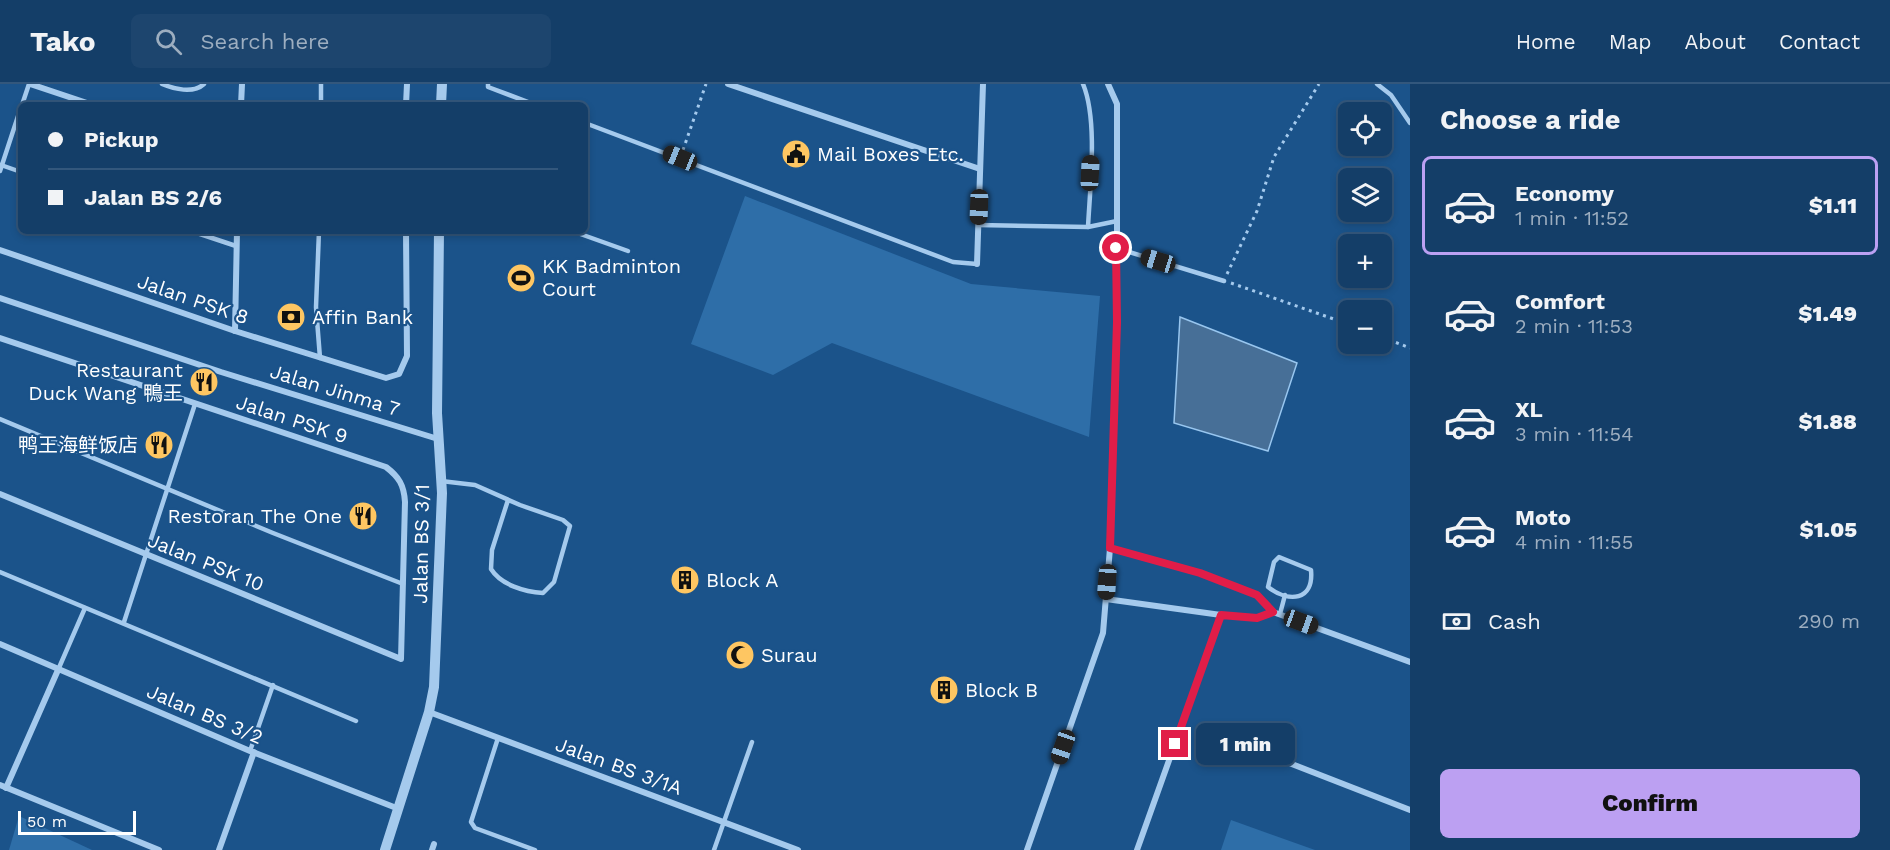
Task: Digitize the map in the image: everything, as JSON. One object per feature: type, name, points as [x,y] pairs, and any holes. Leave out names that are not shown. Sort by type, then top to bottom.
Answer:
[{"type":"street","points":[[29,84],[84,102]]},
{"type":"street","points":[[242,84],[242,102]]},
{"type":"street","points":[[406,102],[407,84]]},
{"type":"street","points":[[441,102],[442,84]]},
{"type":"street","points":[[728,84],[980,169]]},
{"type":"street","points":[[977,264],[983,84]]},
{"type":"street","points":[[1027,850],[1101,644],[1106,599],[1110,548],[1117,322],[1117,104],[1108,84]]},
{"type":"street","points":[[235,331],[237,234]]},
{"type":"street","name":"Jalan PSK 8","points":[[0,250],[235,331],[376,376],[393,378],[399,374],[405,363],[406,234]]},
{"type":"street","name":"Jalan BS 3/1","points":[[385,850],[429,712],[434,687],[441,481],[438,439],[439,234]]},
{"type":"street","name":"Jalan Jinma 7","points":[[0,298],[221,372],[438,439]]},
{"type":"street","name":"Jalan PSK 9","points":[[0,338],[386,467],[396,475],[404,488],[401,659]]},
{"type":"street","name":"Jalan PSK 10","points":[[0,494],[401,659]]},
{"type":"street","points":[[1110,548],[1200,573],[1257,595],[1276,613],[1410,662]]},
{"type":"street","points":[[1106,599],[1257,618],[1276,613]]},
{"type":"street","points":[[1137,850],[1221,615]]},
{"type":"street","name":"Jalan BS 3/2","points":[[0,644],[252,752],[399,809]]},
{"type":"street","points":[[58,670],[3,787],[159,850]]},
{"type":"street","name":"Jalan BS 3/1A","points":[[429,712],[798,850]]},
{"type":"street","points":[[219,850],[252,752]]},
{"type":"street","points":[[1284,761],[1410,810]]},
{"type":"lane","points":[[22,102],[29,84]]},
{"type":"lane","points":[[162,84],[189,90],[198,89],[204,84]]},
{"type":"lane","points":[[321,84],[321,102]]},
{"type":"lane","points":[[488,84],[488,87],[528,102]]},
{"type":"lane","points":[[1083,84],[1088,96],[1091,154],[1088,227]]},
{"type":"lane","points":[[1377,84],[1391,95],[1410,123]]},
{"type":"lane","points":[[18,115],[1,167],[18,171]]},
{"type":"lane","points":[[588,124],[954,262],[977,264]]},
{"type":"lane","points":[[978,225],[1088,227],[1117,221]]},
{"type":"lane","points":[[200,234],[236,246]]},
{"type":"lane","points":[[319,234],[316,307],[320,358]]},
{"type":"lane","points":[[580,234],[628,251]]},
{"type":"lane","points":[[1116,248],[1224,281]]},
{"type":"lane","points":[[124,622],[195,404]]},
{"type":"lane","points":[[0,419],[166,489],[403,584]]},
{"type":"lane","points":[[441,481],[475,485],[563,520],[570,526],[554,582],[543,592],[533,592],[503,581],[490,569],[492,550],[508,500]]},
{"type":"lane","points":[[1278,557],[1307,566],[1312,574],[1307,592],[1302,596],[1285,595],[1268,587],[1274,562],[1278,557]]},
{"type":"lane","points":[[0,573],[124,622],[356,721]]},
{"type":"lane","points":[[1276,613],[1285,595]]},
{"type":"lane","points":[[58,670],[85,608]]},
{"type":"lane","points":[[252,752],[273,685]]},
{"type":"lane","points":[[498,738],[471,822],[475,828],[535,850]]},
{"type":"lane","points":[[714,850],[752,742]]},
{"type":"path","points":[[680,158],[706,84]]},
{"type":"path","points":[[1318,84],[1274,157],[1257,211],[1224,281],[1338,321]]},
{"type":"path","points":[[1392,341],[1410,348]]},
{"type":"shaded area","points":[[745,196],[971,284],[1100,296],[1089,437],[832,343],[773,375],[691,344]]},
{"type":"shaded area","points":[[1180,317],[1297,363],[1268,451],[1174,423]]},
{"type":"shaded area","points":[[19,816],[92,850],[9,850]]},
{"type":"shaded area","points":[[1231,820],[1315,850],[1221,850]]},
{"type":"place","name":"Mail Boxes Etc.","points":[[796,154]]},
{"type":"place","name":"KK Badminton Court","points":[[521,278]]},
{"type":"place","name":"Affin Bank","points":[[291,317]]},
{"type":"place","name":"Restaurant Duck Wang 鴨王","points":[[204,382]]},
{"type":"place","name":"鸭王海鲜饭店","points":[[159,445]]},
{"type":"place","name":"Restoran The One","points":[[363,516]]},
{"type":"place","name":"Block A","points":[[685,580]]},
{"type":"place","name":"Surau","points":[[740,655]]},
{"type":"place","name":"Block B","points":[[944,690]]},
{"type":"route","points":[[1116,248],[1117,322],[1110,548],[1200,573],[1257,595],[1273,612],[1257,618],[1221,615],[1175,744]]}]
